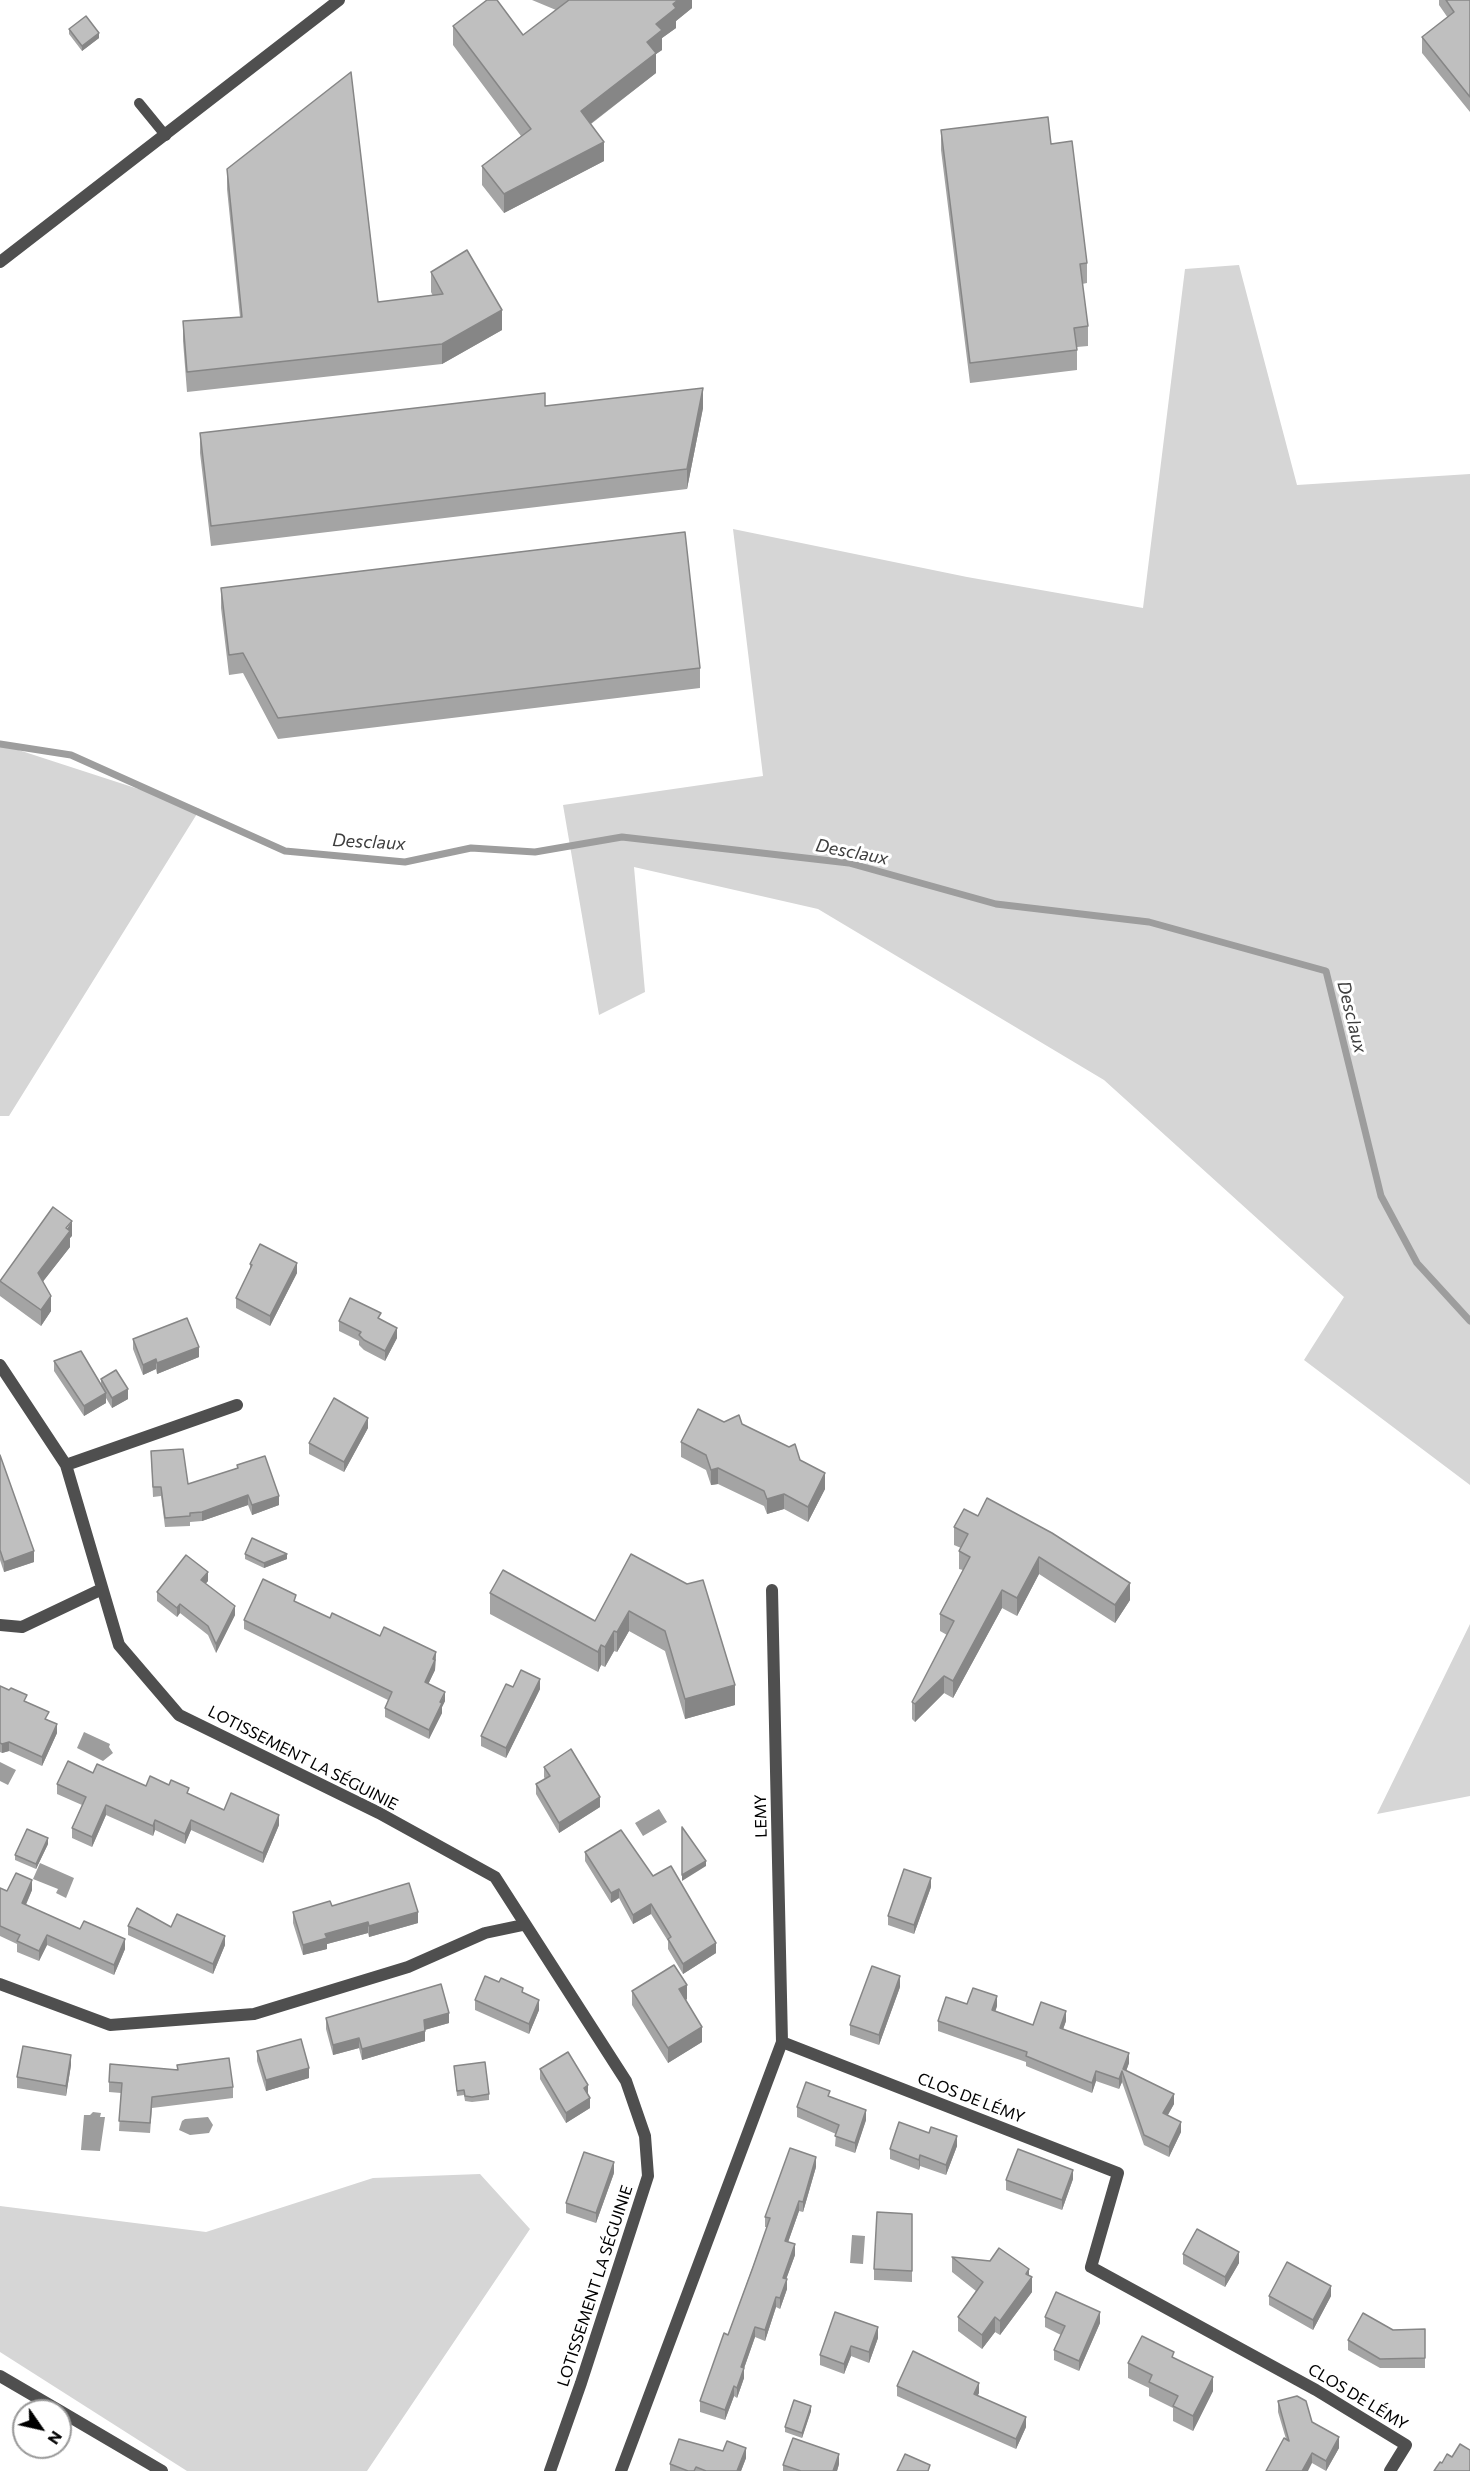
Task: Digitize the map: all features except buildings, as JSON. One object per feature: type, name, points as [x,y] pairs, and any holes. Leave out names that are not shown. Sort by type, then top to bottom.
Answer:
[{"type":"street","points":[[0,262],[166,136],[339,0]]},
{"type":"street","name":"LOTISSEMENT LA SÉGUINIE","points":[[0,1365],[66,1465],[118,1645],[179,1714],[379,1813],[495,1877],[626,2081],[645,2136],[648,2176],[550,2471]]},
{"type":"street","points":[[66,1465],[237,1405]]},
{"type":"street","points":[[0,1625],[22,1627],[102,1589]]},
{"type":"street","name":"LEMY","points":[[772,1590],[782,2042]]},
{"type":"street","points":[[0,1984],[110,2025],[254,2014],[408,1967],[485,1933],[524,1925]]},
{"type":"street","points":[[621,2471],[782,2042]]},
{"type":"street","name":"CLOS DE LÉMY","points":[[782,2042],[1118,2173],[1091,2267],[1316,2390],[1406,2445],[1390,2471]]},
{"type":"street","points":[[0,2376],[39,2399]]},
{"type":"street","points":[[72,2418],[162,2471]]},
{"type":"lane","points":[[139,103],[166,136]]},
{"type":"shaded area","points":[[1239,265],[1297,485],[1470,474],[1470,1485],[1304,1360],[1344,1297],[1104,1080],[818,909],[634,867],[645,992],[599,1015],[563,805],[763,776],[733,529],[967,577],[1143,608],[1185,269]]},
{"type":"shaded area","points":[[0,744],[200,809],[9,1116],[0,1116]]},
{"type":"shaded area","points":[[1470,1624],[1470,1796],[1377,1814]]},
{"type":"shaded area","points":[[84,1732],[110,1744],[109,1747],[113,1753],[103,1761],[77,1748]]},
{"type":"shaded area","points":[[0,1762],[16,1770],[8,1785],[0,1781]]},
{"type":"shaded area","points":[[659,1809],[667,1822],[643,1836],[635,1823]]},
{"type":"shaded area","points":[[40,1863],[74,1878],[66,1898],[56,1893],[58,1889],[33,1879]]},
{"type":"shaded area","points":[[93,2112],[101,2113],[100,2117],[105,2117],[100,2151],[81,2150],[84,2115],[90,2115]]},
{"type":"shaded area","points":[[208,2117],[213,2125],[209,2133],[190,2135],[179,2130],[185,2119]]},
{"type":"shaded area","points":[[480,2174],[530,2229],[367,2471],[187,2471],[0,2352],[0,2206],[206,2232],[373,2178]]},
{"type":"shaded area","points":[[852,2235],[865,2236],[863,2264],[850,2263]]},
{"type":"waterway","name":"Desclaux","points":[[0,744],[71,755],[285,851],[405,862],[471,848],[535,852],[622,837],[849,863],[996,904],[1149,922],[1326,971],[1381,1196],[1417,1263],[1470,1321]]}]
